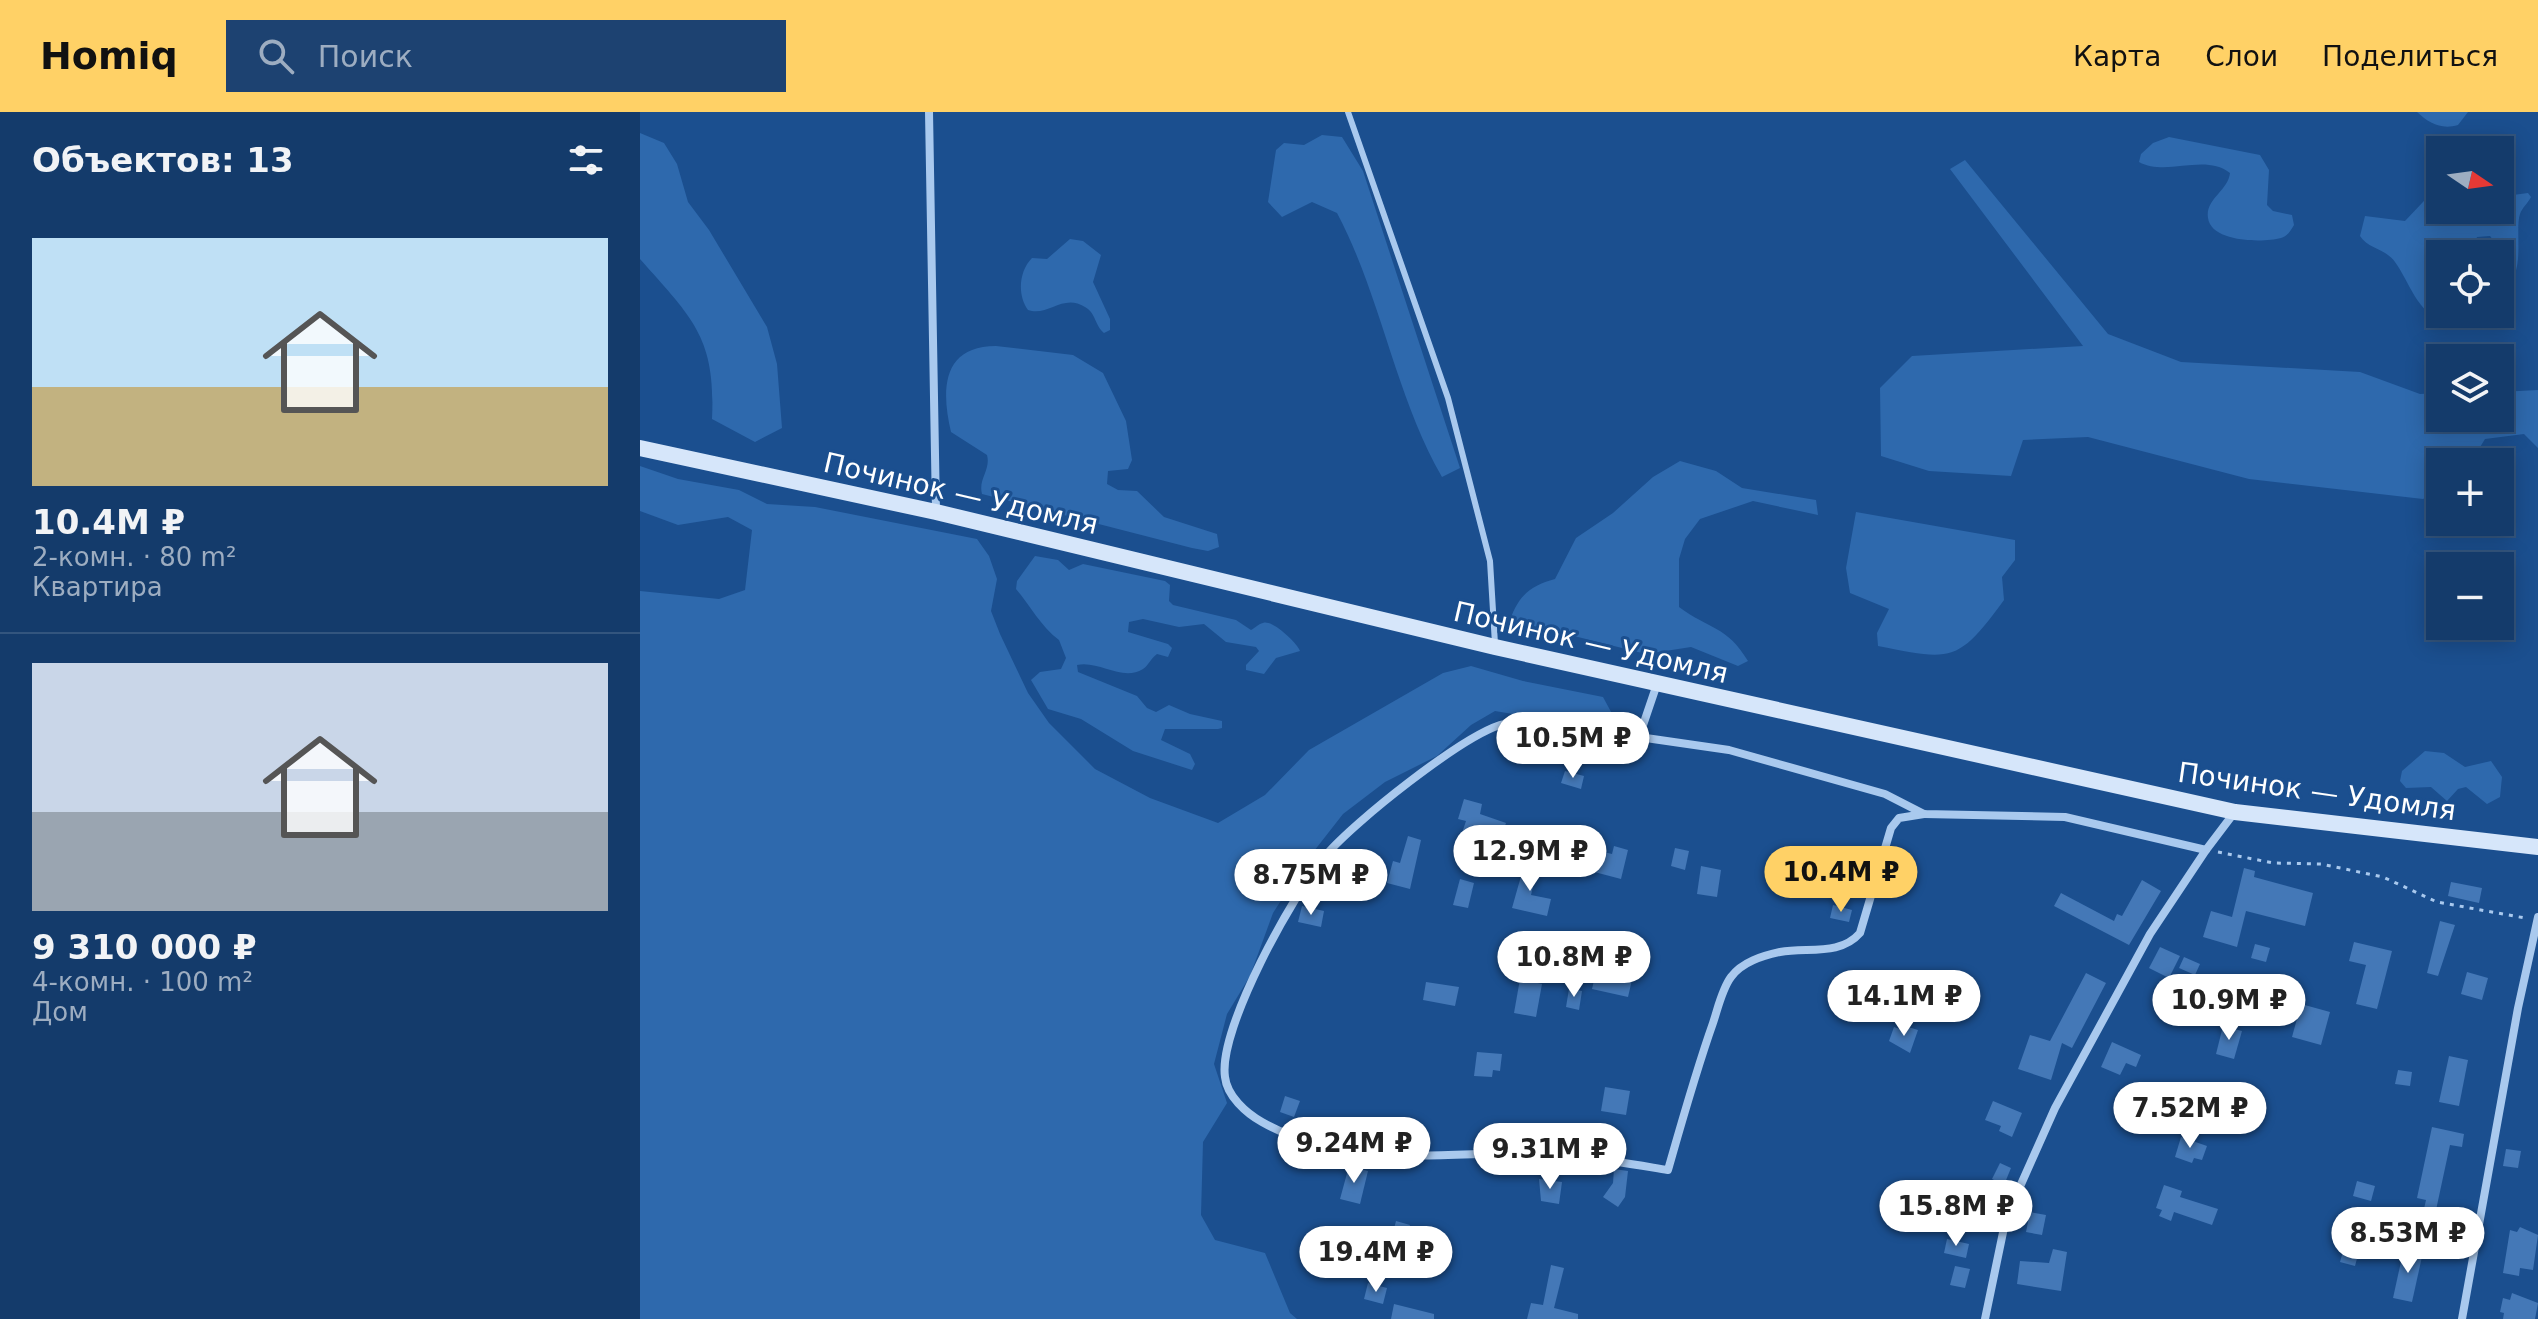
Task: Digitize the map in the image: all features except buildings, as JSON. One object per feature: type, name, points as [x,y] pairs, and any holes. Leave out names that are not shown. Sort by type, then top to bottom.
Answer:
[{"type":"main road","name":"Починок — Удомля","points":[[640,448],[936,512],[1657,684],[2235,812],[2538,847]]},
{"type":"street","points":[[929,112],[936,512]]},
{"type":"street","points":[[1639,737],[1657,684]]},
{"type":"street","points":[[1924,814],[1885,794],[1729,750],[1639,737],[1500,725],[1369,812],[1328,852],[1298,889],[1235,1022],[1224,1061],[1225,1081],[1232,1096],[1261,1121],[1282,1131],[1360,1154],[1520,1153],[1609,1160],[1668,1170],[1700,1060],[1729,980],[1746,964],[1761,957],[1795,950],[1843,948],[1853,942],[1860,933],[1873,897],[1891,828],[1899,818],[1924,814],[2065,817],[2206,850]]},
{"type":"street","points":[[1985,1319],[2006,1218],[2055,1108],[2150,934],[2235,812]]},
{"type":"street","points":[[2462,1319],[2538,918]]},
{"type":"lane","points":[[1348,112],[1448,398],[1490,561],[1495,647]]},
{"type":"path","points":[[2206,850],[2273,863],[2321,864],[2383,877],[2437,902],[2469,910],[2517,919],[2538,918]]},
{"type":"shaded area","points":[[2417,112],[2468,112],[2458,125],[2446,127],[2431,122]]},
{"type":"shaded area","points":[[640,133],[664,143],[677,164],[688,202],[709,230],[767,327],[777,364],[782,428],[755,442],[712,419],[710,368],[697,330],[674,297],[640,259]]},
{"type":"shaded area","points":[[1322,135],[1342,137],[1363,171],[1460,468],[1442,477],[1412,413],[1365,278],[1337,213],[1312,202],[1282,217],[1268,202],[1276,150],[1284,143],[1304,145]]},
{"type":"shaded area","points":[[2169,137],[2260,155],[2269,170],[2267,205],[2273,211],[2292,215],[2294,225],[2289,233],[2281,238],[2262,240],[2238,239],[2218,232],[2211,226],[2208,211],[2230,173],[2209,165],[2161,167],[2139,162],[2141,154],[2153,143]]},
{"type":"shaded area","points":[[1965,160],[2108,334],[2181,362],[2360,372],[2426,394],[2426,432],[2514,432],[2514,391],[2538,390],[2538,448],[2524,434],[2485,439],[2480,448],[2426,448],[2426,497],[2423,499],[2249,479],[2088,437],[2023,440],[2011,476],[1929,471],[1881,456],[1880,388],[1912,356],[2083,346],[1950,169]]},
{"type":"shaded area","points":[[2528,193],[2531,197],[2520,214],[2514,275],[2514,240],[2493,240],[2490,236],[2477,237],[2476,240],[2426,240],[2426,311],[2391,257],[2367,244],[2360,236],[2365,216],[2405,221],[2426,199],[2426,224],[2514,224],[2514,195]]},
{"type":"shaded area","points":[[1070,239],[1083,241],[1101,255],[1093,282],[1110,319],[1110,330],[1104,333],[1089,310],[1077,303],[1042,311],[1028,310],[1024,304],[1021,283],[1028,263],[1032,258],[1047,259]]},
{"type":"shaded area","points":[[996,346],[1073,355],[1103,373],[1126,421],[1132,460],[1128,469],[1108,471],[1107,484],[1118,490],[1137,491],[1164,517],[1217,534],[1219,547],[1208,551],[1192,548],[982,494],[987,455],[951,432],[947,386],[955,362],[978,348]]},
{"type":"shaded area","points":[[1680,461],[1716,471],[1742,488],[1816,500],[1818,515],[1753,501],[1700,519],[1685,539],[1679,559],[1679,607],[1725,634],[1748,661],[1738,666],[1691,647],[1646,654],[1510,620],[1526,593],[1555,579],[1576,538],[1613,513],[1653,477]]},
{"type":"shaded area","points":[[640,466],[678,479],[739,490],[767,504],[815,507],[977,539],[989,556],[997,579],[991,611],[1000,634],[1028,693],[1049,723],[1095,769],[1150,798],[1218,823],[1265,795],[1309,750],[1443,673],[1471,666],[1523,681],[1603,697],[1616,721],[1553,721],[1495,711],[1471,725],[1437,756],[1385,782],[1343,814],[1307,860],[1273,913],[1250,976],[1227,1014],[1214,1064],[1227,1103],[1203,1142],[1201,1215],[1215,1240],[1265,1253],[1290,1313],[1297,1319],[640,1319],[640,591],[719,599],[745,590],[752,530],[728,517],[678,525],[640,511]]},
{"type":"shaded area","points":[[1856,512],[2015,540],[2015,560],[2002,577],[2004,600],[1975,636],[1952,652],[1922,654],[1878,646],[1877,633],[1889,609],[1850,593],[1846,568]]},
{"type":"shaded area","points":[[1035,556],[1058,560],[1069,570],[1083,564],[1165,581],[1170,585],[1169,601],[1173,605],[1236,620],[1251,630],[1267,623],[1278,628],[1300,651],[1276,658],[1264,674],[1246,670],[1246,665],[1259,651],[1256,647],[1226,642],[1204,624],[1179,627],[1143,619],[1129,622],[1128,632],[1168,644],[1172,648],[1168,657],[1157,654],[1145,667],[1135,672],[1119,672],[1085,664],[1077,665],[1078,672],[1137,696],[1147,708],[1156,712],[1169,705],[1190,714],[1222,721],[1222,728],[1218,729],[1165,729],[1161,740],[1190,754],[1195,764],[1192,770],[1133,751],[1081,719],[1048,709],[1031,680],[1040,672],[1061,669],[1066,658],[1059,640],[1016,589],[1017,581]]},
{"type":"shaded area","points":[[2425,751],[2444,753],[2465,767],[2491,761],[2502,777],[2500,797],[2487,804],[2466,787],[2458,789],[2447,801],[2431,787],[2406,788],[2400,781],[2402,771]]}]
